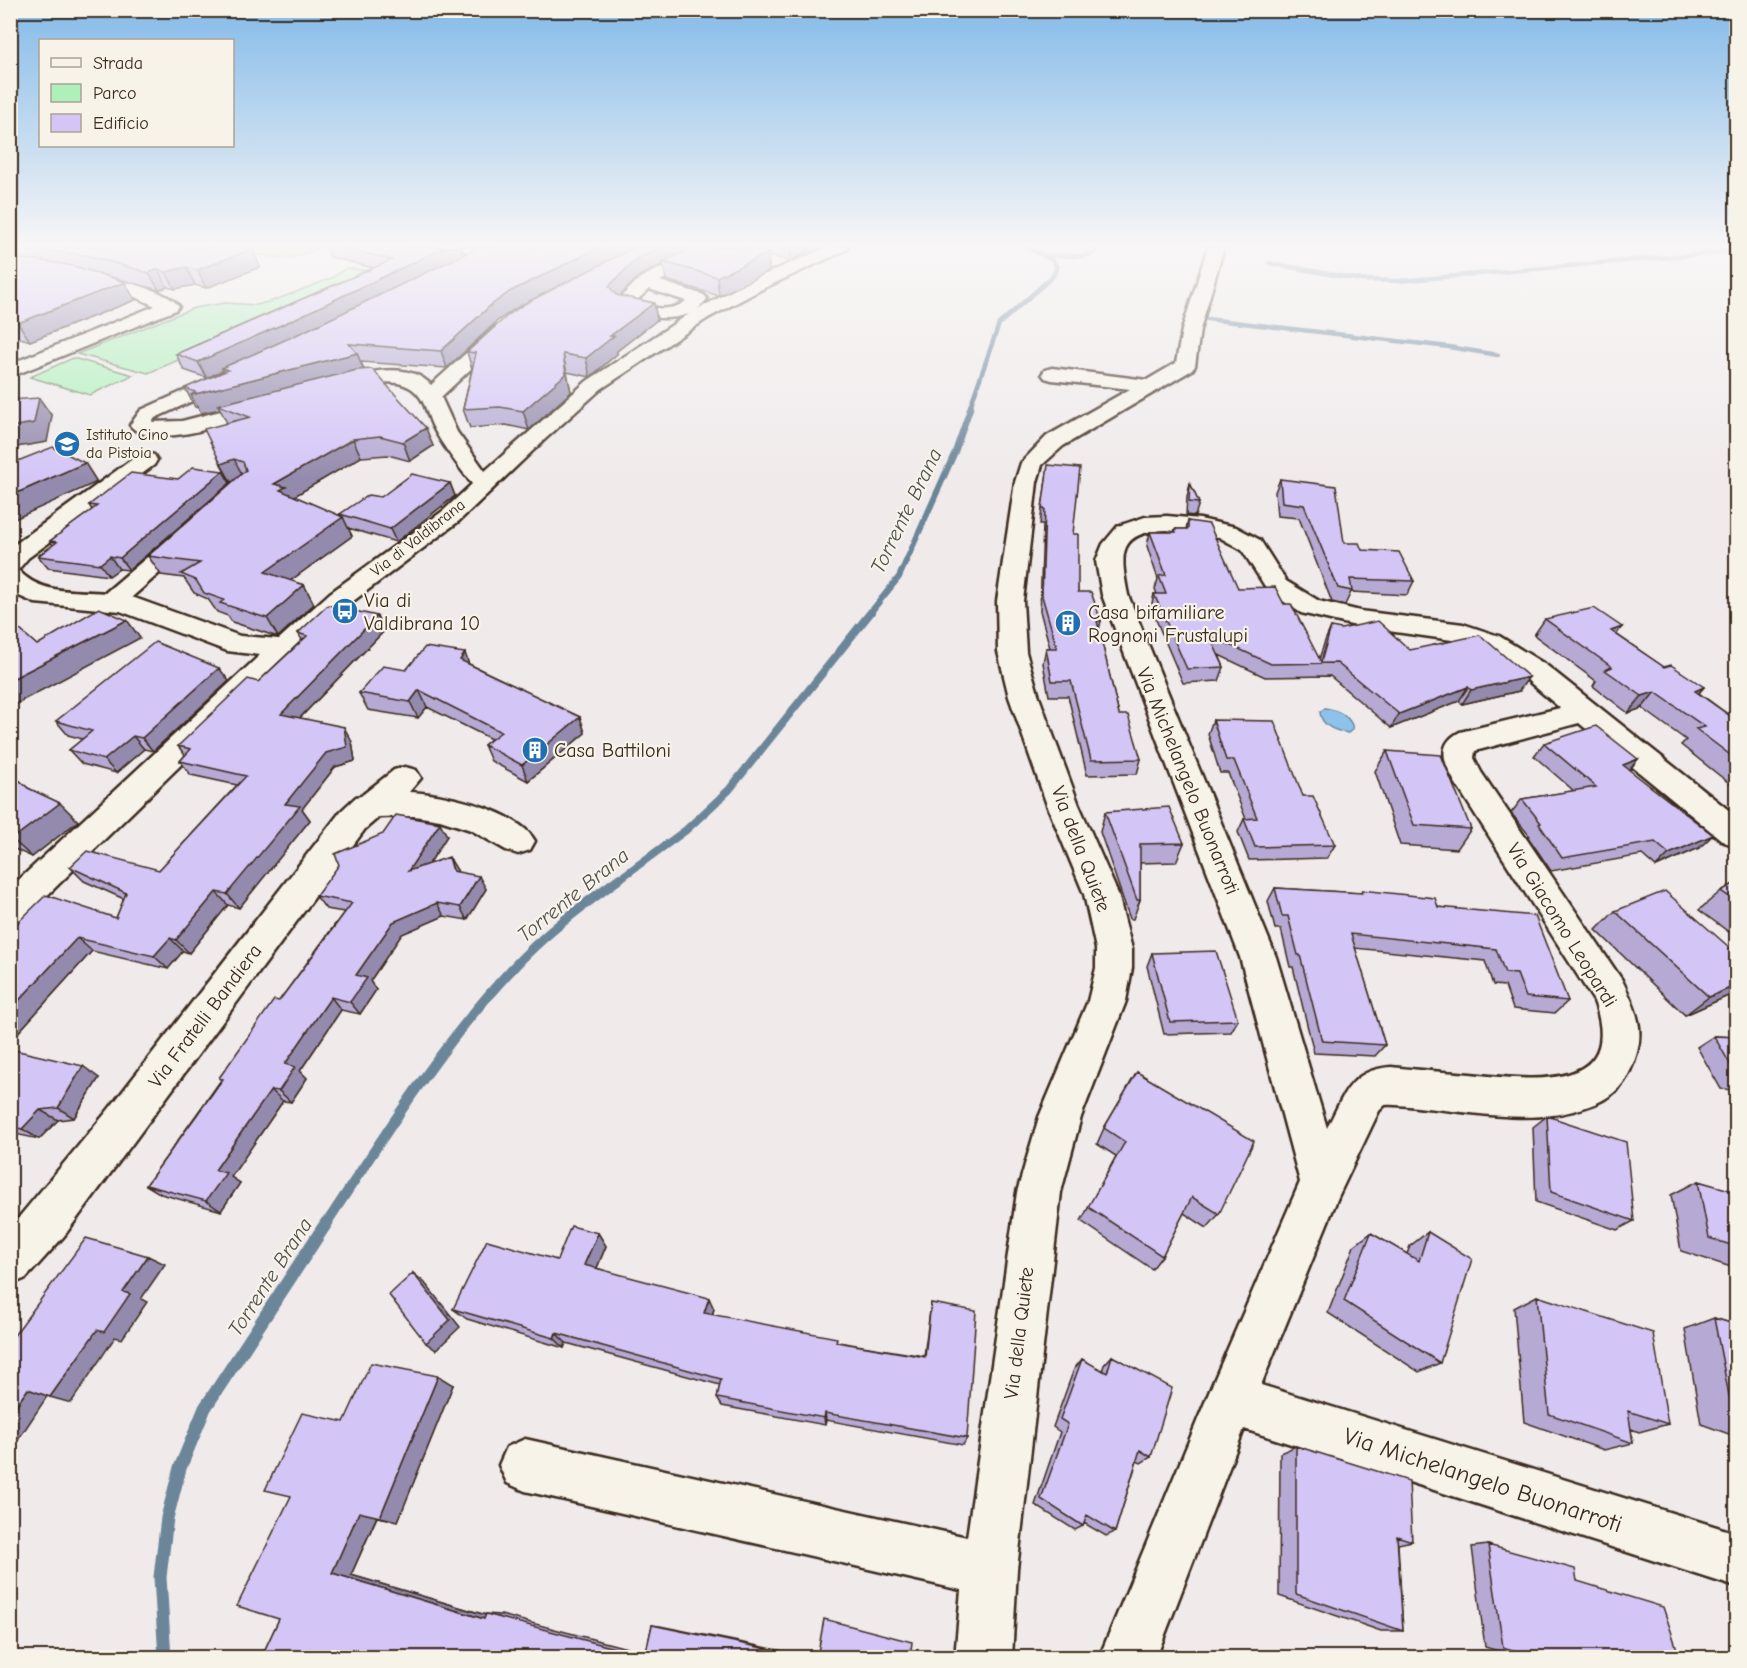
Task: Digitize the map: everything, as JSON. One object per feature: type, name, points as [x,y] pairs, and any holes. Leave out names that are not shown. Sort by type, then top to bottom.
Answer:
[{"type":"street","points":[[10,371],[124,325]]},
{"type":"street","points":[[431,396],[509,325]]},
{"type":"street","name":"Via di Valdibrana","points":[[10,910],[261,670],[339,599],[451,516],[484,484],[494,454],[575,401],[623,364],[685,325]]},
{"type":"street","name":"Via della Quiete","points":[[983,1658],[990,1569],[1028,1266],[1043,1169],[1060,1117],[1107,1001],[1114,968],[1110,926],[1101,894],[1064,806],[1016,674],[1012,652],[1010,601],[1026,482],[1032,463],[1062,436],[1185,366],[1192,325]]},
{"type":"street","points":[[243,371],[148,414],[141,425],[153,431],[175,429],[288,399]]},
{"type":"street","points":[[1052,374],[1151,386]]},
{"type":"street","points":[[311,393],[363,379],[387,376],[416,383],[431,396],[436,412],[452,441],[484,484]]},
{"type":"street","points":[[452,441],[494,454]]},
{"type":"street","points":[[10,566],[30,545],[146,460]]},
{"type":"street","points":[[112,600],[208,517]]},
{"type":"street","name":"Via Michelangelo Buonarroti","points":[[1322,1184],[1258,957],[1115,595],[1109,570],[1112,549],[1127,531],[1145,524],[1183,524],[1227,532],[1251,545],[1271,579],[1298,601],[1324,611],[1360,619],[1450,630],[1475,636],[1521,660],[1737,833]]},
{"type":"street","points":[[10,576],[24,591],[35,595],[112,600],[141,608],[237,645],[285,648]]},
{"type":"street","points":[[237,645],[261,670]]},
{"type":"street","name":"Via Giacomo Leopardi","points":[[1322,1184],[1365,1097],[1376,1088],[1391,1086],[1527,1099],[1551,1098],[1570,1094],[1597,1082],[1609,1072],[1618,1056],[1621,1031],[1617,1009],[1609,992],[1473,785],[1459,758],[1461,746],[1471,740],[1584,712]]},
{"type":"street","name":"Via Fratelli Bandiera","points":[[10,1262],[48,1220],[124,1123],[353,820],[367,806],[405,778]]},
{"type":"street","points":[[367,806],[414,804],[433,808],[493,824],[518,841]]},
{"type":"street","points":[[1127,1658],[1230,1400],[1322,1184]]},
{"type":"street","name":"Via Michelangelo Buonarroti","points":[[1230,1400],[1737,1560]]},
{"type":"street","points":[[525,1465],[990,1569]]},
{"type":"green space","points":[[151,325],[261,325],[148,373],[77,354]]},
{"type":"green space","points":[[73,358],[133,375],[90,395],[30,377]]},
{"type":"water","points":[[1325,708],[1343,714],[1352,724],[1353,729],[1348,733],[1338,731],[1326,724],[1320,712]]},
{"type":"building","points":[[243,325],[281,325],[198,362],[176,354]]},
{"type":"building","points":[[318,325],[469,325],[441,351],[349,344],[357,353],[191,395],[195,392],[185,388],[228,370],[222,368]]},
{"type":"building","points":[[497,325],[625,325],[586,358],[563,354],[566,374],[523,411],[500,407],[463,409],[476,353],[467,352]]},
{"type":"building","points":[[372,369],[426,428],[403,442],[380,436],[353,439],[274,484],[286,487],[280,490],[343,517],[265,572],[304,585],[267,618],[220,603],[224,600],[204,593],[196,580],[181,574],[200,563],[148,556],[246,470],[243,462],[234,459],[221,464],[204,429],[250,417],[218,405],[357,370]]},
{"type":"building","points":[[39,398],[34,423],[10,427],[10,400]]},
{"type":"building","points":[[53,447],[85,463],[10,496],[10,464]]},
{"type":"building","points":[[1048,465],[1080,468],[1073,534],[1078,534],[1078,592],[1091,592],[1101,621],[1097,621],[1119,715],[1128,715],[1141,759],[1091,760],[1071,681],[1052,681],[1046,648],[1057,648],[1042,596],[1045,509],[1042,509]]},
{"type":"building","points":[[193,467],[223,471],[120,558],[110,556],[100,564],[38,556],[57,542],[50,541],[97,506],[89,505],[131,473],[178,479]]},
{"type":"building","points":[[412,474],[450,483],[390,529],[340,514],[368,495],[381,497]]},
{"type":"building","points":[[1280,479],[1336,486],[1344,543],[1359,543],[1362,550],[1399,552],[1414,581],[1350,579],[1352,591],[1338,588],[1304,505],[1282,502]]},
{"type":"building","points":[[1190,483],[1199,503],[1189,502]]},
{"type":"building","points":[[1188,521],[1209,524],[1238,588],[1275,587],[1284,604],[1291,604],[1321,662],[1331,627],[1341,629],[1378,621],[1410,650],[1480,635],[1529,677],[1471,690],[1468,687],[1399,714],[1337,663],[1271,664],[1209,635],[1224,667],[1187,669],[1154,594],[1166,594],[1159,576],[1166,575],[1150,532],[1176,532],[1175,529],[1188,529]]},
{"type":"building","points":[[328,605],[377,616],[281,714],[344,727],[347,747],[326,753],[285,804],[300,806],[227,894],[216,892],[176,940],[170,938],[154,956],[77,938],[10,1010],[10,930],[46,895],[116,918],[126,893],[70,867],[87,851],[159,870],[246,776],[180,761],[191,749],[178,746],[248,679],[258,682],[307,636],[298,633]]},
{"type":"building","points":[[99,608],[127,620],[10,680],[10,621],[37,645]]},
{"type":"building","points":[[1594,608],[1622,627],[1611,631],[1664,667],[1671,665],[1704,687],[1695,691],[1737,721],[1737,760],[1696,729],[1705,727],[1655,692],[1642,696],[1605,670],[1612,667],[1545,619]]},
{"type":"building","points":[[155,642],[219,668],[142,738],[133,736],[104,760],[69,750],[92,731],[56,721]]},
{"type":"building","points":[[425,647],[465,653],[460,660],[580,717],[522,765],[484,745],[501,732],[419,690],[410,702],[359,693],[383,666],[406,670]]},
{"type":"building","points":[[1213,720],[1274,721],[1303,796],[1313,796],[1335,845],[1255,847],[1244,819],[1257,818],[1234,760],[1226,760]]},
{"type":"building","points":[[1596,726],[1638,759],[1623,765],[1713,835],[1669,854],[1655,842],[1562,858],[1539,824],[1541,823],[1522,799],[1596,787],[1544,743]]},
{"type":"building","points":[[1387,751],[1441,755],[1471,829],[1414,825]]},
{"type":"building","points":[[10,772],[28,788],[60,803],[12,839],[10,838]]},
{"type":"building","points":[[1169,807],[1184,843],[1140,844],[1140,900],[1137,900],[1105,812]]},
{"type":"building","points":[[396,815],[440,823],[408,871],[449,857],[453,871],[479,876],[460,907],[437,903],[393,922],[356,975],[367,978],[350,1002],[331,997],[285,1064],[295,1067],[279,1091],[271,1090],[215,1170],[226,1173],[206,1201],[146,1185],[223,1079],[219,1078],[274,1000],[279,1001],[352,903],[316,896],[339,865],[335,854],[383,834]]},
{"type":"building","points":[[1737,882],[1737,902],[1721,891]]},
{"type":"building","points":[[1275,888],[1362,893],[1362,890],[1435,898],[1438,907],[1535,916],[1568,1001],[1526,997],[1517,974],[1505,973],[1496,949],[1351,934],[1385,1045],[1322,1041],[1300,955],[1298,955],[1288,916],[1282,916]]},
{"type":"building","points":[[1665,891],[1737,954],[1737,985],[1709,997],[1615,911]]},
{"type":"building","points":[[1216,951],[1238,1020],[1170,1022],[1152,953]]},
{"type":"building","points":[[1714,1036],[1737,1037],[1737,1076]]},
{"type":"building","points":[[10,1049],[83,1066],[58,1108],[40,1110],[22,1129],[10,1126]]},
{"type":"building","points":[[1137,1072],[1254,1141],[1219,1214],[1192,1197],[1162,1256],[1088,1207],[1125,1142],[1104,1128]]},
{"type":"building","points":[[1547,1116],[1626,1142],[1634,1221],[1551,1192]]},
{"type":"building","points":[[1698,1181],[1737,1192],[1737,1247],[1709,1238]]},
{"type":"building","points":[[571,1226],[598,1233],[584,1265],[709,1298],[704,1313],[837,1338],[836,1342],[925,1357],[931,1303],[976,1311],[967,1438],[825,1413],[824,1418],[717,1398],[721,1379],[556,1333],[554,1338],[453,1309],[487,1240],[557,1260]]},
{"type":"building","points":[[1428,1232],[1472,1259],[1440,1363],[1344,1301],[1371,1233],[1419,1261]]},
{"type":"building","points":[[86,1238],[148,1256],[123,1292],[130,1294],[104,1332],[97,1330],[50,1397],[28,1389],[10,1414],[10,1341]]},
{"type":"building","points":[[413,1273],[450,1320],[426,1343],[389,1295]]},
{"type":"building","points":[[1537,1296],[1653,1333],[1668,1424],[1628,1411],[1633,1443],[1549,1414]]},
{"type":"building","points":[[1714,1318],[1737,1325],[1737,1417],[1733,1416]]},
{"type":"building","points":[[1112,1356],[1172,1388],[1151,1457],[1140,1450],[1115,1532],[1087,1515],[1083,1526],[1041,1499],[1068,1424],[1060,1419],[1082,1359],[1107,1373]]},
{"type":"building","points":[[371,1363],[438,1376],[380,1517],[359,1512],[332,1573],[484,1619],[486,1614],[645,1656],[652,1625],[810,1658],[261,1658],[279,1619],[237,1606],[291,1496],[265,1490],[302,1413],[344,1422]]},
{"type":"building","points":[[1296,1446],[1409,1481],[1412,1541],[1397,1536],[1403,1631],[1296,1594]]},
{"type":"building","points":[[1488,1545],[1575,1569],[1577,1581],[1663,1607],[1680,1658],[1538,1658],[1503,1647]]},
{"type":"building","points":[[824,1619],[912,1642],[910,1658],[817,1658]]},
{"type":"waterway","name":"Torrente Brana","points":[[970,407],[999,325]]},
{"type":"waterway","points":[[1257,325],[1449,347],[1498,355]]},
{"type":"waterway","name":"Torrente Brana","points":[[870,613],[899,577],[955,452],[971,406]]},
{"type":"waterway","name":"Torrente Brana","points":[[618,880],[686,830],[729,790],[871,612]]},
{"type":"waterway","name":"Torrente Brana","points":[[326,1224],[414,1092],[486,998],[550,932],[620,878]]},
{"type":"waterway","name":"Torrente Brana","points":[[165,1658],[160,1577],[167,1518],[180,1468],[205,1408],[327,1222]]},
{"type":"place","name":"Istituto Cino da Pistoia","points":[[67,444]]},
{"type":"place","name":"Via di Valdibrana 10","points":[[345,611]]},
{"type":"place","name":"Casa bifamiliare Rognoni Frustalupi","points":[[1068,623]]},
{"type":"place","name":"Casa Battiloni","points":[[535,750]]}]
